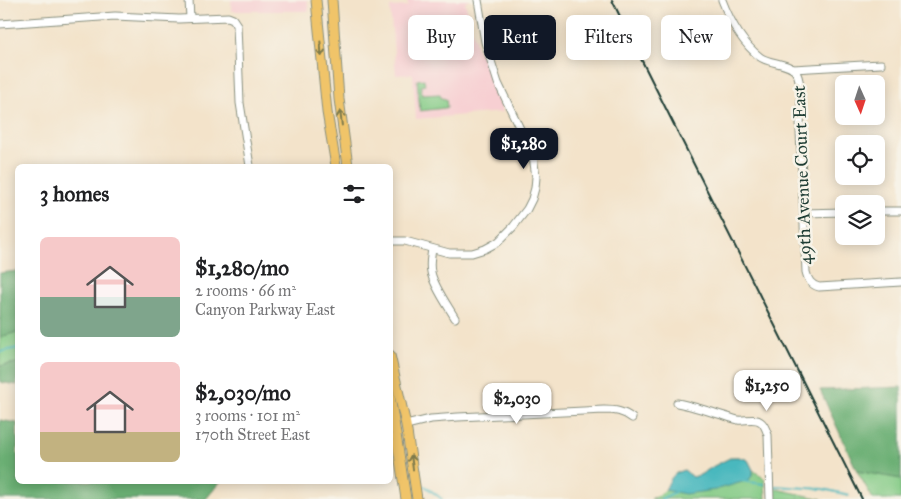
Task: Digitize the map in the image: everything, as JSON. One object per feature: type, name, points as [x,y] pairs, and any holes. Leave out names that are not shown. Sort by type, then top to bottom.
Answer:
[{"type":"main road","points":[[316,0],[327,112],[336,164]]},
{"type":"main road","points":[[332,0],[339,98],[348,164]]},
{"type":"main road","points":[[393,368],[406,424],[417,499]]},
{"type":"main road","points":[[393,404],[399,421],[406,424]]},
{"type":"main road","points":[[393,414],[406,499]]},
{"type":"street","points":[[189,0],[190,18]]},
{"type":"street","points":[[393,241],[405,241],[449,253],[472,253],[498,242],[516,229],[532,199],[535,188],[533,156],[498,83],[485,42],[478,0]]},
{"type":"street","points":[[722,0],[746,43],[763,59],[793,69],[881,64]]},
{"type":"street","points":[[0,24],[115,16],[179,19],[228,17],[233,19],[237,25],[240,103],[250,164]]},
{"type":"street","name":"49th Avenue Court East","points":[[793,69],[798,75],[800,96],[806,272],[810,282],[816,286],[825,287],[901,282]]},
{"type":"street","points":[[885,211],[901,210]]},
{"type":"street","points":[[804,213],[835,212]]},
{"type":"street","points":[[432,249],[431,275],[456,318]]},
{"type":"street","points":[[677,403],[741,420],[761,422],[766,428],[768,435],[770,499]]},
{"type":"street","points":[[406,424],[431,419],[458,417],[604,410],[617,410],[632,418]]},
{"type":"shaded area","points":[[231,0],[307,0],[309,11],[232,11]]},
{"type":"shaded area","points":[[407,0],[469,0],[465,2],[468,15],[408,15],[408,60],[474,60],[474,37],[478,52],[483,51],[484,60],[486,60],[503,112],[416,119],[413,74],[396,75],[390,7],[408,6]]},
{"type":"green space","points":[[424,79],[425,85],[421,86],[422,95],[440,94],[441,98],[446,99],[447,107],[420,111],[417,80]]},
{"type":"green space","points":[[15,271],[15,333],[0,337],[0,273]]},
{"type":"green space","points":[[15,333],[15,363],[0,366],[0,337]]},
{"type":"green space","points":[[15,363],[15,385],[0,382],[0,366]]},
{"type":"green space","points":[[901,387],[901,479],[857,471],[820,390]]},
{"type":"green space","points":[[0,420],[15,423],[15,484],[218,484],[206,499],[0,499]]},
{"type":"green space","points":[[732,457],[748,460],[753,470],[765,479],[766,499],[651,499],[664,491],[679,472],[684,470],[693,477]]},
{"type":"green space","points":[[857,471],[901,479],[901,499],[873,499]]},
{"type":"green space","points":[[772,488],[822,499],[773,499]]},
{"type":"water","points":[[732,457],[748,460],[753,470],[749,480],[715,490],[685,494],[665,490],[672,477],[680,471],[684,470],[693,477]]},
{"type":"waterway","points":[[0,352],[15,349]]},
{"type":"waterway","points":[[741,481],[764,484]]},
{"type":"waterway","points":[[425,486],[442,499]]},
{"type":"waterway","points":[[774,486],[823,489],[849,495]]},
{"type":"waterway","points":[[661,499],[675,492]]},
{"type":"railway","points":[[612,0],[862,499]]}]
